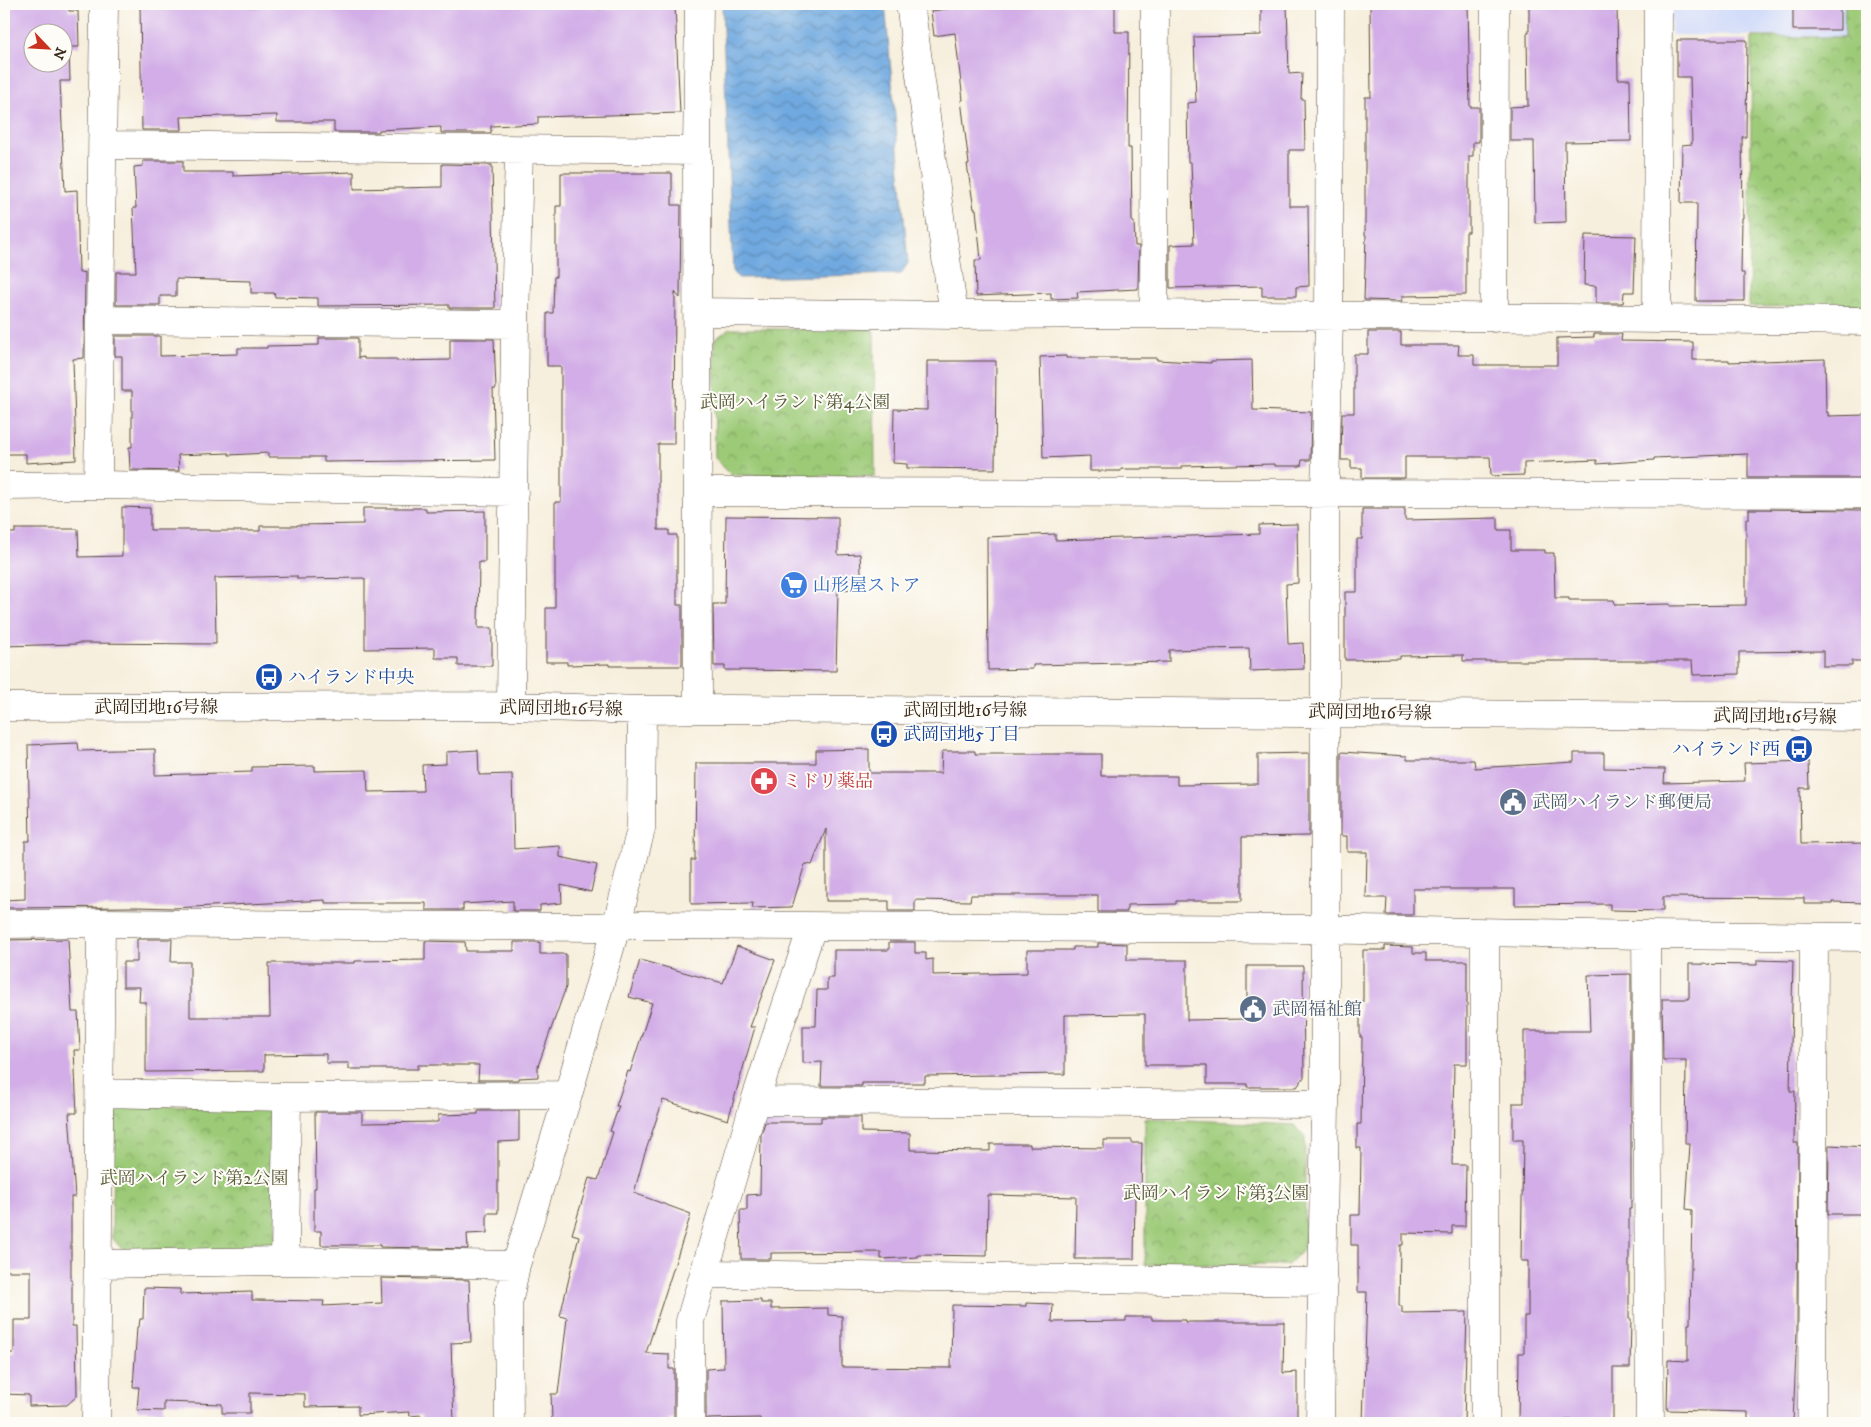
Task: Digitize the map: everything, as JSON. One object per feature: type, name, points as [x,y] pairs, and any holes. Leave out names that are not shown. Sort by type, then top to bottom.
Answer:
[{"type":"street","points":[[98,485],[104,4]]},
{"type":"street","points":[[698,709],[697,151],[699,4]]},
{"type":"street","points":[[910,4],[954,316]]},
{"type":"street","points":[[1154,314],[1155,4]]},
{"type":"street","points":[[1320,1423],[1326,930],[1326,493],[1329,317],[1330,4]]},
{"type":"street","points":[[1494,4],[1494,318]]},
{"type":"street","points":[[1657,319],[1658,4]]},
{"type":"street","points":[[103,145],[697,151]]},
{"type":"street","points":[[511,706],[519,150]]},
{"type":"street","points":[[697,312],[954,316],[1154,314],[1867,321]]},
{"type":"street","points":[[100,320],[515,324]]},
{"type":"street","points":[[4,486],[98,485],[514,492]]},
{"type":"street","points":[[698,492],[1867,494]]},
{"type":"street","name":"武岡団地16号線","points":[[4,707],[511,706],[642,710],[1326,712],[1867,717]]},
{"type":"street","points":[[509,1423],[508,1304],[516,1265],[568,1095],[616,927],[641,829],[642,710]]},
{"type":"street","points":[[96,1423],[101,923]]},
{"type":"street","points":[[4,924],[616,927],[641,925],[1326,930],[1646,936],[1867,937]]},
{"type":"street","points":[[690,1423],[690,1321],[755,1101],[812,927]]},
{"type":"street","points":[[1485,933],[1485,1423]]},
{"type":"street","points":[[1646,936],[1650,1423]]},
{"type":"street","points":[[1812,1423],[1814,938]]},
{"type":"street","points":[[100,1093],[287,1097],[568,1095]]},
{"type":"street","points":[[285,1261],[287,1097]]},
{"type":"street","points":[[755,1101],[1324,1104]]},
{"type":"street","points":[[98,1264],[285,1261],[516,1265]]},
{"type":"street","points":[[704,1274],[1323,1282]]},
{"type":"shaded area","points":[[1671,4],[1845,4],[1845,37],[1671,35]]},
{"type":"green space","points":[[1845,4],[1867,4],[1867,305],[1749,307],[1752,37],[1844,37]]},
{"type":"green space","name":"武岡ハイランド第4公園","points":[[729,329],[874,329],[875,476],[731,475],[715,458],[714,340]]},
{"type":"green space","name":"武岡ハイランド第2公園","points":[[263,1105],[276,1117],[276,1239],[265,1251],[123,1250],[112,1238],[113,1115],[123,1106]]},
{"type":"green space","name":"武岡ハイランド第3公園","points":[[1145,1118],[1294,1125],[1305,1138],[1305,1247],[1288,1265],[1145,1265]]},
{"type":"water","points":[[722,4],[885,4],[908,263],[901,274],[739,278],[733,273]]},
{"type":"building","points":[[4,4],[68,4],[69,11],[78,11],[79,47],[72,47],[72,22],[22,22],[22,72],[70,72],[70,81],[60,81],[65,191],[77,190],[79,273],[85,272],[84,358],[73,359],[76,460],[26,463],[26,454],[4,454]]},
{"type":"building","points":[[246,4],[247,7],[297,4],[593,4],[593,9],[675,6],[680,113],[538,117],[538,124],[491,126],[491,133],[441,133],[441,127],[379,130],[379,132],[334,132],[334,122],[277,122],[277,115],[181,117],[182,130],[142,130],[140,6]]},
{"type":"building","points":[[955,4],[1115,4],[1115,32],[1129,32],[1128,148],[1131,148],[1132,222],[1134,222],[1135,246],[1139,246],[1138,289],[1077,292],[1078,298],[1051,299],[1051,293],[976,296],[975,260],[981,260],[976,209],[974,209],[967,164],[969,164],[955,33],[934,36],[931,11],[956,8]]},
{"type":"building","points":[[1261,4],[1287,4],[1289,74],[1302,73],[1301,99],[1304,99],[1305,150],[1289,150],[1289,206],[1308,206],[1309,286],[1296,287],[1296,296],[1262,296],[1262,286],[1170,288],[1170,245],[1194,244],[1191,162],[1188,162],[1187,103],[1196,102],[1194,37],[1261,35]]},
{"type":"building","points":[[1468,4],[1470,107],[1479,107],[1479,142],[1473,142],[1473,156],[1469,156],[1469,232],[1466,232],[1466,295],[1402,296],[1402,301],[1364,300],[1366,235],[1365,97],[1371,97],[1370,5]]},
{"type":"building","points":[[1529,4],[1617,4],[1618,79],[1630,79],[1631,141],[1565,142],[1566,222],[1535,223],[1534,141],[1510,141],[1510,107],[1528,106],[1527,33],[1529,33]]},
{"type":"building","points":[[1793,4],[1840,4],[1840,30],[1793,30]]},
{"type":"building","points":[[1677,40],[1747,40],[1746,137],[1742,137],[1743,218],[1741,273],[1744,273],[1744,301],[1696,301],[1697,203],[1681,203],[1682,145],[1692,144],[1690,77],[1677,77]]},
{"type":"building","points":[[143,161],[183,161],[183,172],[233,172],[233,176],[354,172],[354,189],[442,187],[442,164],[492,165],[495,308],[449,308],[449,305],[318,306],[318,298],[275,297],[274,293],[251,293],[251,281],[176,279],[176,296],[160,296],[160,305],[116,305],[116,272],[136,272],[133,208],[136,208],[134,167],[143,166]]},
{"type":"building","points":[[561,173],[672,173],[672,205],[681,205],[680,298],[675,292],[674,444],[658,444],[658,530],[669,530],[669,535],[677,535],[677,605],[682,605],[682,666],[567,665],[567,662],[546,662],[546,608],[555,608],[555,502],[561,502],[561,366],[547,366],[547,313],[553,313],[554,277],[556,277],[556,206],[561,206]]},
{"type":"building","points":[[1585,235],[1636,236],[1634,292],[1624,292],[1623,303],[1596,303],[1596,286],[1584,285]]},
{"type":"building","points":[[1368,332],[1401,332],[1401,345],[1459,345],[1458,355],[1474,355],[1474,365],[1557,365],[1557,338],[1594,337],[1594,334],[1622,334],[1621,341],[1693,342],[1693,360],[1729,360],[1729,362],[1825,359],[1826,412],[1828,412],[1828,416],[1867,415],[1867,478],[1748,478],[1748,454],[1654,458],[1654,460],[1597,464],[1597,460],[1524,463],[1524,475],[1491,476],[1490,457],[1405,457],[1405,478],[1362,478],[1362,468],[1351,468],[1351,460],[1341,460],[1342,413],[1354,413],[1354,354],[1368,354]]},
{"type":"building","points":[[115,336],[160,336],[160,356],[238,354],[238,348],[319,345],[319,338],[358,338],[358,358],[396,359],[396,361],[450,360],[450,339],[494,339],[496,389],[493,389],[495,460],[324,462],[324,457],[268,457],[268,453],[229,455],[229,453],[178,455],[179,471],[130,470],[129,447],[132,447],[132,391],[122,391],[122,356],[115,356]]},
{"type":"building","points":[[1066,356],[1066,358],[1157,358],[1157,360],[1211,363],[1211,361],[1252,360],[1253,410],[1311,412],[1310,460],[1302,460],[1301,466],[1275,466],[1275,464],[1182,466],[1182,469],[1090,471],[1090,456],[1043,458],[1040,357]]},
{"type":"building","points":[[927,361],[996,361],[995,469],[907,468],[907,464],[893,463],[894,409],[927,410]]},
{"type":"building","points":[[122,507],[150,508],[150,530],[209,531],[260,531],[260,526],[363,524],[363,508],[426,508],[426,512],[485,511],[485,562],[479,562],[478,628],[492,628],[492,666],[458,666],[458,658],[435,658],[435,648],[365,649],[365,579],[363,578],[297,579],[297,576],[215,578],[216,644],[77,643],[4,646],[4,533],[15,533],[15,529],[78,529],[79,557],[122,556]]},
{"type":"building","points":[[1362,509],[1405,509],[1405,520],[1498,518],[1498,530],[1511,530],[1511,550],[1545,550],[1545,553],[1554,553],[1555,598],[1569,598],[1569,600],[1614,600],[1615,605],[1670,604],[1670,606],[1746,605],[1746,519],[1749,519],[1749,509],[1867,510],[1867,661],[1852,661],[1852,666],[1823,666],[1823,651],[1739,652],[1739,674],[1693,675],[1692,661],[1463,661],[1463,655],[1400,656],[1400,659],[1345,660],[1345,592],[1357,592],[1357,539],[1362,539]]},
{"type":"building","points":[[726,516],[838,517],[838,555],[860,554],[862,589],[838,590],[836,671],[725,670],[725,666],[714,666],[713,604],[725,604]]},
{"type":"building","points":[[1297,524],[1298,583],[1286,584],[1288,644],[1303,643],[1304,669],[1250,671],[1249,648],[1169,650],[1169,662],[1033,665],[1033,669],[988,670],[987,537],[1055,534],[1055,540],[1259,534],[1259,525]]},
{"type":"building","points":[[78,743],[79,751],[155,749],[155,775],[252,772],[252,767],[315,766],[315,771],[367,770],[368,792],[423,791],[422,765],[446,764],[446,752],[478,750],[479,775],[512,774],[514,849],[560,846],[560,857],[597,865],[591,892],[561,885],[562,903],[540,905],[540,911],[513,911],[513,901],[463,904],[463,910],[426,910],[426,903],[325,903],[325,900],[174,908],[4,908],[4,900],[25,899],[25,841],[30,841],[28,745]]},
{"type":"building","points":[[869,749],[869,773],[941,773],[942,751],[975,751],[975,754],[1101,754],[1101,776],[1177,776],[1177,785],[1258,784],[1258,754],[1309,753],[1309,836],[1242,837],[1242,901],[1176,901],[1176,904],[1127,905],[1127,912],[1098,912],[1098,895],[971,895],[970,901],[915,900],[915,911],[889,911],[889,901],[826,901],[826,829],[812,865],[805,864],[792,907],[752,908],[753,903],[691,904],[691,860],[695,860],[696,763],[816,763],[816,750]]},
{"type":"building","points":[[1341,752],[1407,756],[1407,760],[1474,760],[1475,768],[1574,762],[1574,753],[1604,753],[1604,768],[1665,769],[1664,783],[1745,781],[1744,763],[1808,761],[1809,788],[1800,788],[1801,844],[1867,843],[1867,903],[1832,902],[1832,904],[1804,904],[1804,898],[1663,897],[1663,911],[1610,910],[1610,904],[1515,905],[1515,889],[1413,889],[1413,915],[1386,915],[1387,898],[1366,898],[1367,852],[1347,852],[1347,836],[1341,836]]},
{"type":"building","points":[[68,939],[72,1012],[78,1012],[80,1050],[74,1050],[77,1113],[69,1113],[75,1197],[71,1197],[71,1281],[72,1326],[76,1326],[77,1396],[67,1405],[29,1406],[29,1395],[4,1394],[4,1353],[14,1353],[14,1320],[31,1320],[31,1271],[4,1271],[4,940]]},
{"type":"building","points":[[137,939],[172,939],[171,962],[190,962],[190,1017],[270,1017],[269,963],[355,963],[355,961],[425,960],[425,941],[465,942],[466,951],[514,951],[514,942],[540,942],[540,954],[566,954],[566,987],[538,1066],[538,1077],[519,1078],[519,1080],[478,1080],[479,1065],[418,1065],[418,1069],[349,1069],[349,1063],[326,1063],[326,1054],[264,1055],[264,1071],[146,1072],[146,1002],[139,1002],[140,987],[123,987],[123,962],[137,962]]},
{"type":"building","points":[[889,942],[915,942],[915,953],[926,953],[926,960],[933,959],[933,975],[1027,973],[1027,950],[1073,950],[1073,947],[1098,947],[1098,943],[1127,944],[1127,960],[1187,960],[1187,1020],[1247,1019],[1247,966],[1303,966],[1304,1077],[1297,1087],[1247,1087],[1247,1084],[1207,1084],[1207,1065],[1145,1065],[1145,1014],[1065,1015],[1065,1074],[925,1076],[925,1083],[862,1083],[862,1086],[821,1086],[822,1062],[803,1063],[803,1026],[816,1026],[817,990],[827,990],[827,978],[834,978],[834,950],[889,950]]},
{"type":"building","points":[[737,946],[775,960],[750,1027],[755,1027],[728,1120],[663,1100],[634,1193],[691,1214],[646,1353],[669,1354],[669,1369],[674,1369],[674,1419],[669,1419],[669,1423],[563,1423],[563,1420],[552,1420],[551,1394],[558,1394],[567,1318],[560,1316],[579,1236],[572,1234],[589,1178],[598,1180],[613,1132],[610,1131],[619,1106],[616,1106],[628,1071],[630,1072],[652,1003],[629,997],[640,960],[723,983]]},
{"type":"building","points":[[1385,946],[1413,947],[1413,953],[1426,953],[1426,961],[1467,961],[1467,1064],[1454,1064],[1452,1165],[1466,1165],[1465,1226],[1452,1226],[1452,1234],[1403,1233],[1403,1245],[1400,1245],[1399,1306],[1402,1306],[1402,1313],[1467,1312],[1464,1423],[1363,1423],[1367,1292],[1358,1292],[1358,1245],[1351,1245],[1351,1215],[1360,1215],[1361,1148],[1357,1148],[1357,1124],[1361,1124],[1362,1037],[1360,1037],[1360,1002],[1363,1002],[1363,950],[1385,950]]},
{"type":"building","points":[[1757,960],[1793,961],[1790,1091],[1795,1091],[1794,1143],[1798,1143],[1797,1331],[1793,1423],[1748,1423],[1748,1412],[1667,1410],[1668,1360],[1688,1361],[1692,1210],[1686,1209],[1690,1144],[1685,1144],[1686,1060],[1663,1060],[1662,999],[1689,999],[1689,964],[1757,965]]},
{"type":"building","points":[[1631,974],[1630,1368],[1613,1368],[1613,1420],[1565,1420],[1565,1423],[1518,1423],[1519,1353],[1524,1353],[1524,1316],[1528,1316],[1528,1261],[1521,1261],[1523,1140],[1513,1140],[1513,1103],[1524,1103],[1524,1031],[1590,1031],[1588,975]]},
{"type":"building","points":[[478,1111],[519,1111],[519,1141],[498,1142],[498,1213],[487,1213],[487,1233],[467,1234],[468,1249],[380,1247],[380,1245],[321,1245],[321,1231],[314,1231],[314,1188],[316,1188],[315,1112],[362,1112],[362,1123],[438,1122],[438,1115],[478,1114]]},
{"type":"building","points":[[821,1117],[861,1117],[861,1132],[910,1133],[910,1150],[990,1151],[990,1144],[1030,1144],[1030,1147],[1104,1148],[1104,1140],[1132,1140],[1132,1143],[1142,1143],[1141,1195],[1135,1195],[1134,1259],[1075,1259],[1076,1197],[988,1195],[987,1256],[918,1255],[918,1257],[881,1259],[881,1252],[771,1253],[771,1259],[741,1259],[740,1210],[747,1210],[747,1195],[760,1194],[761,1135],[765,1122],[821,1122]]},
{"type":"building","points":[[1829,1145],[1867,1147],[1867,1214],[1828,1214]]},
{"type":"building","points":[[381,1278],[469,1280],[471,1342],[451,1343],[454,1423],[422,1423],[421,1415],[410,1416],[409,1412],[358,1415],[358,1406],[305,1407],[305,1394],[250,1393],[250,1413],[222,1413],[222,1404],[164,1402],[164,1411],[137,1410],[139,1387],[133,1387],[137,1327],[139,1327],[140,1319],[143,1319],[144,1288],[180,1289],[180,1294],[252,1292],[252,1300],[324,1301],[323,1306],[382,1303]]},
{"type":"building","points":[[761,1300],[761,1303],[771,1303],[771,1309],[828,1308],[828,1315],[842,1316],[842,1367],[951,1368],[952,1305],[1026,1306],[1026,1303],[1053,1304],[1052,1322],[1126,1321],[1126,1317],[1152,1317],[1152,1320],[1185,1320],[1185,1322],[1284,1322],[1283,1373],[1297,1372],[1297,1423],[1205,1423],[1205,1420],[1051,1420],[1051,1423],[760,1423],[760,1418],[706,1419],[706,1369],[724,1368],[723,1301]]},
{"type":"place","name":"山形屋ストア","points":[[794,585]]},
{"type":"place","name":"ハイランド中央","points":[[269,677]]},
{"type":"place","name":"武岡団地5丁目","points":[[884,734]]},
{"type":"place","name":"ハイランド西","points":[[1799,749]]},
{"type":"place","name":"ミドリ薬品","points":[[764,781]]},
{"type":"place","name":"武岡ハイランド郵便局","points":[[1513,802]]},
{"type":"place","name":"武岡福祉館","points":[[1253,1009]]}]
